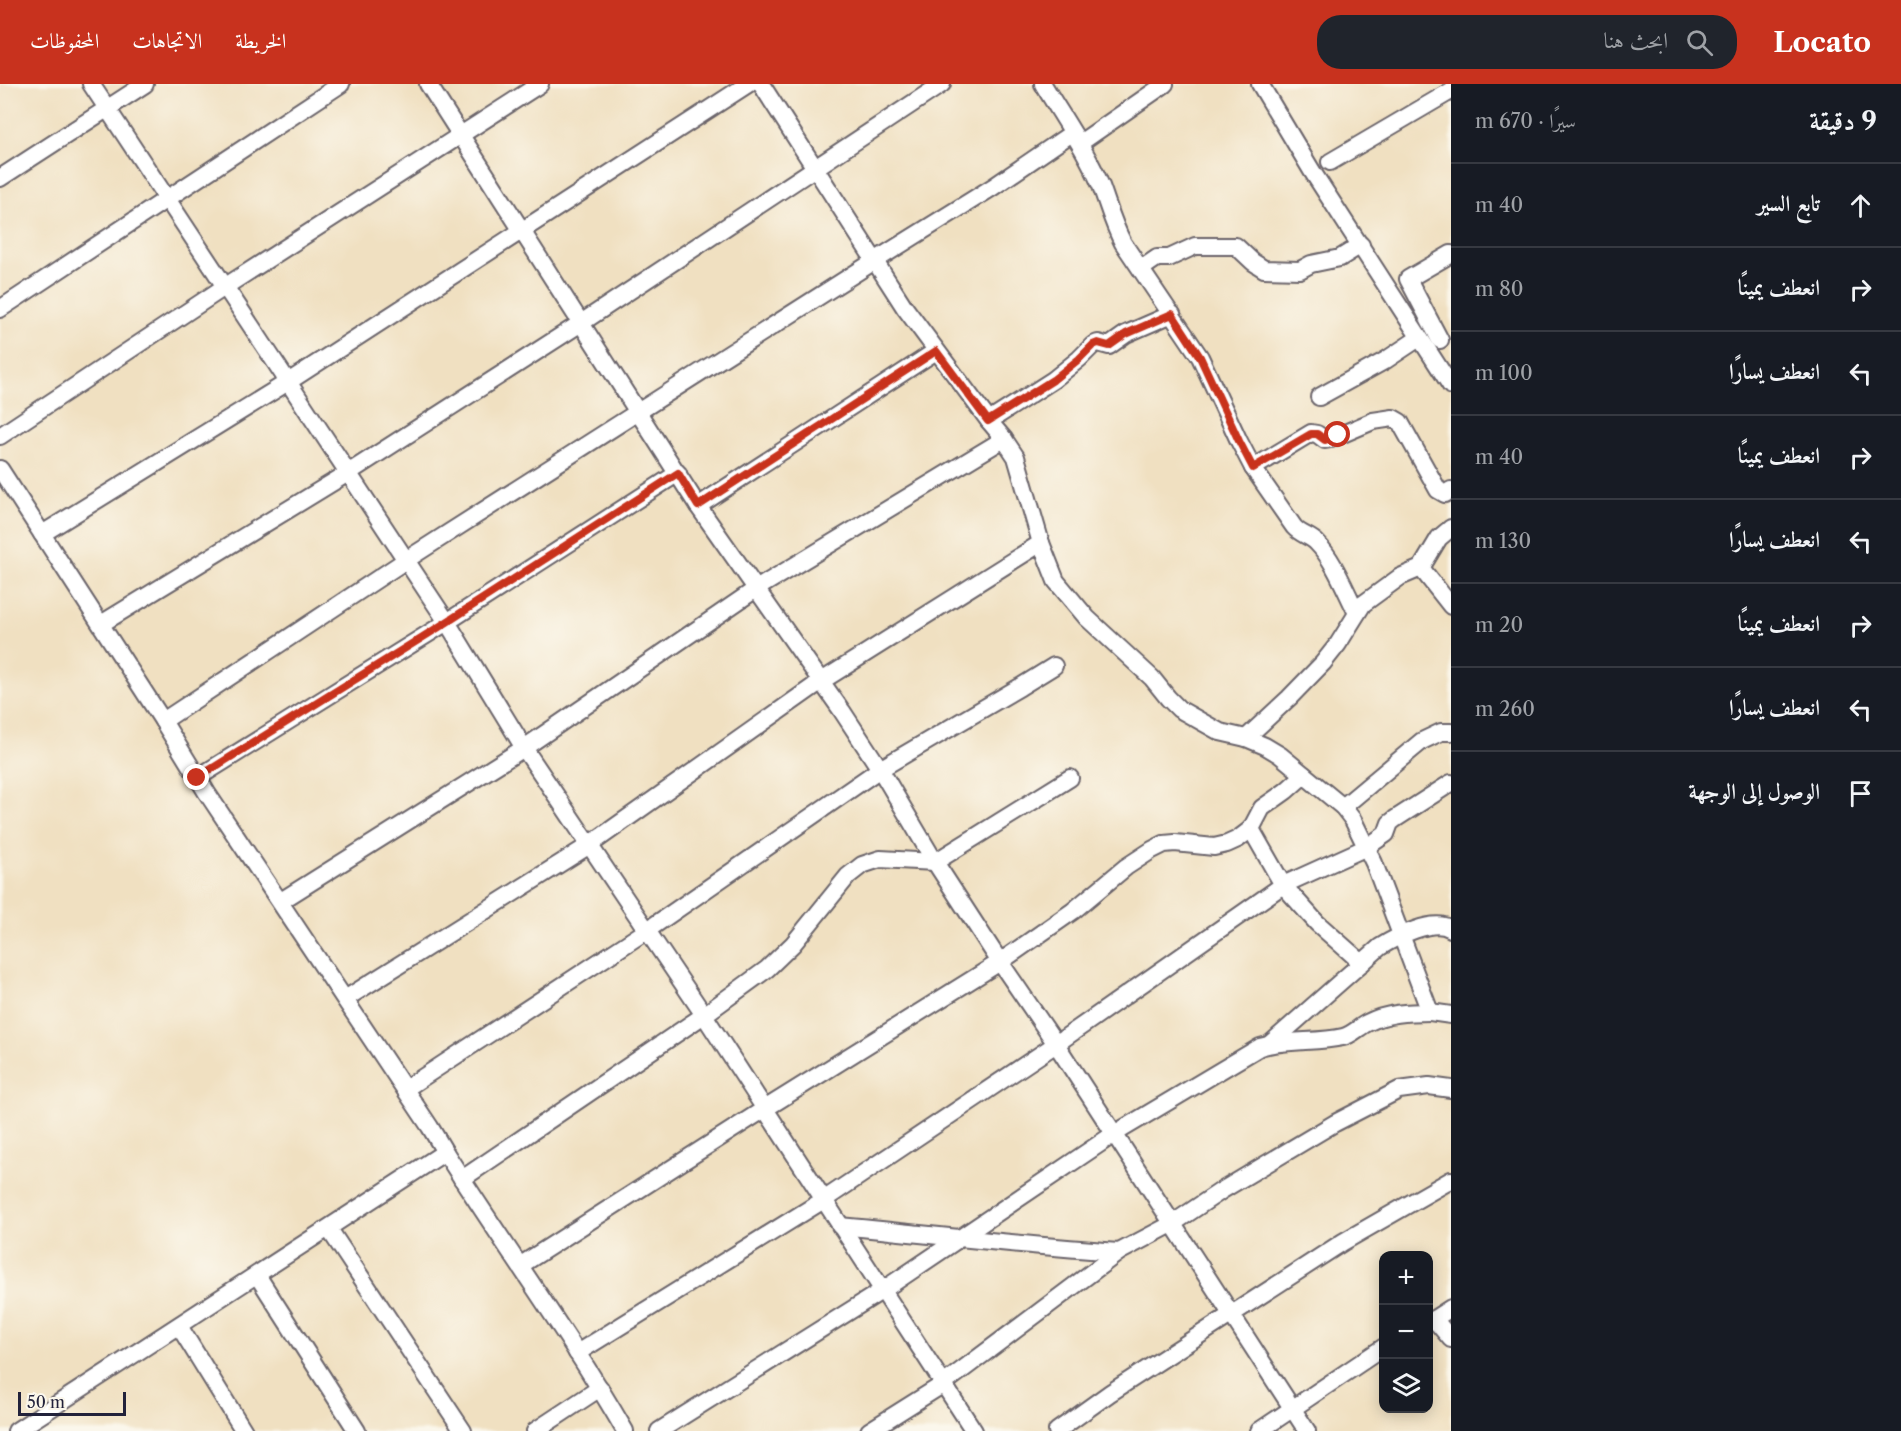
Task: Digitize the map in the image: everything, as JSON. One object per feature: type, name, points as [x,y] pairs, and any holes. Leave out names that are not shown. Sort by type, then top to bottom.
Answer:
[{"type":"street","points":[[91,84],[447,622],[524,748],[704,1015],[822,1201],[883,1290],[942,1385],[974,1431]]},
{"type":"street","points":[[0,178],[145,84]]},
{"type":"street","points":[[0,309],[341,84]]},
{"type":"street","points":[[428,84],[698,506],[842,711],[880,769],[935,862],[1307,1431]]},
{"type":"street","points":[[0,436],[226,286],[540,84]]},
{"type":"street","points":[[42,534],[288,382],[748,84]]},
{"type":"street","points":[[761,84],[905,308],[1016,457],[1041,543],[1056,581],[1087,618],[1152,678],[1168,699],[1191,717],[1220,732],[1246,738],[1280,755],[1343,807],[1353,820],[1367,847],[1430,1012]]},
{"type":"street","points":[[101,624],[348,473],[581,323],[942,84]]},
{"type":"street","points":[[1043,84],[1076,138],[1101,186],[1112,223],[1123,243],[1204,365],[1253,468],[1299,533],[1316,541],[1324,551],[1357,613]]},
{"type":"street","points":[[164,721],[406,560],[638,411],[993,187],[1165,84]]},
{"type":"street","points":[[1260,84],[1312,171],[1451,386]]},
{"type":"street","points":[[1330,162],[1451,91]]},
{"type":"street","points":[[1141,269],[1157,258],[1169,258],[1196,246],[1207,248],[1236,246],[1264,269],[1300,270],[1311,264],[1340,258],[1361,245]]},
{"type":"street","points":[[1440,340],[1408,279],[1451,254]]},
{"type":"street","points":[[988,421],[1053,380],[1093,345],[1098,343],[1109,346],[1126,334],[1172,314]]},
{"type":"street","points":[[1319,397],[1386,360],[1419,338]]},
{"type":"street","points":[[698,506],[936,351]]},
{"type":"street","points":[[1253,468],[1311,434],[1317,434],[1325,440],[1331,439],[1374,421],[1393,418],[1400,422],[1438,490],[1445,494],[1451,490]]},
{"type":"street","points":[[280,901],[524,748],[756,589],[1004,439]]},
{"type":"street","points":[[0,470],[164,721],[197,778],[521,1265],[625,1431]]},
{"type":"street","points":[[197,778],[447,622],[678,473]]},
{"type":"street","points":[[1246,738],[1323,663],[1338,645],[1363,604],[1400,576],[1421,568],[1439,538],[1451,528]]},
{"type":"street","points":[[345,999],[588,846],[820,682],[1041,543]]},
{"type":"street","points":[[1421,568],[1451,606]]},
{"type":"street","points":[[405,1089],[646,931],[880,769],[1054,666]]},
{"type":"street","points":[[1343,807],[1422,741],[1441,732],[1451,732]]},
{"type":"street","points":[[521,1265],[1000,962],[1073,911],[1126,867],[1152,850],[1164,844],[1175,843],[1214,847],[1227,844],[1251,829],[1262,808],[1304,776]]},
{"type":"street","points":[[462,1179],[704,1015],[767,969],[787,950],[848,876],[862,865],[880,859],[935,862],[1070,778]]},
{"type":"street","points":[[577,1353],[822,1201],[1056,1044],[1283,885],[1367,847],[1386,834],[1390,823],[1395,819],[1451,783]]},
{"type":"street","points":[[1251,829],[1283,885],[1317,923],[1362,963]]},
{"type":"street","points":[[1271,1043],[1380,947],[1400,936],[1436,924],[1451,929]]},
{"type":"street","points":[[659,1431],[883,1290],[1114,1134],[1260,1047],[1271,1043],[1324,1041],[1346,1036],[1378,1018],[1411,1012],[1451,1015]]},
{"type":"street","points":[[869,1431],[942,1385],[1119,1252],[1172,1224],[1221,1191],[1335,1123],[1399,1090],[1429,1086],[1451,1089]]},
{"type":"street","points":[[16,1431],[43,1425],[179,1326],[445,1152]]},
{"type":"street","points":[[1057,1431],[1110,1393],[1343,1242],[1451,1180]]},
{"type":"street","points":[[840,1226],[961,1237],[1017,1245],[1119,1252]]},
{"type":"street","points":[[329,1229],[463,1431]]},
{"type":"street","points":[[257,1275],[357,1431]]},
{"type":"street","points":[[1433,1320],[1451,1308]]},
{"type":"street","points":[[1433,1323],[1451,1339]]},
{"type":"street","points":[[179,1326],[240,1429]]},
{"type":"street","points":[[1259,1431],[1379,1350]]},
{"type":"street","points":[[535,1431],[600,1388]]},
{"type":"route","points":[[197,778],[447,622],[678,473],[698,506],[936,351],[988,421],[1053,380],[1093,345],[1098,343],[1109,346],[1126,334],[1172,314],[1200,357],[1253,468],[1300,438],[1317,434],[1325,440],[1338,435]]}]
